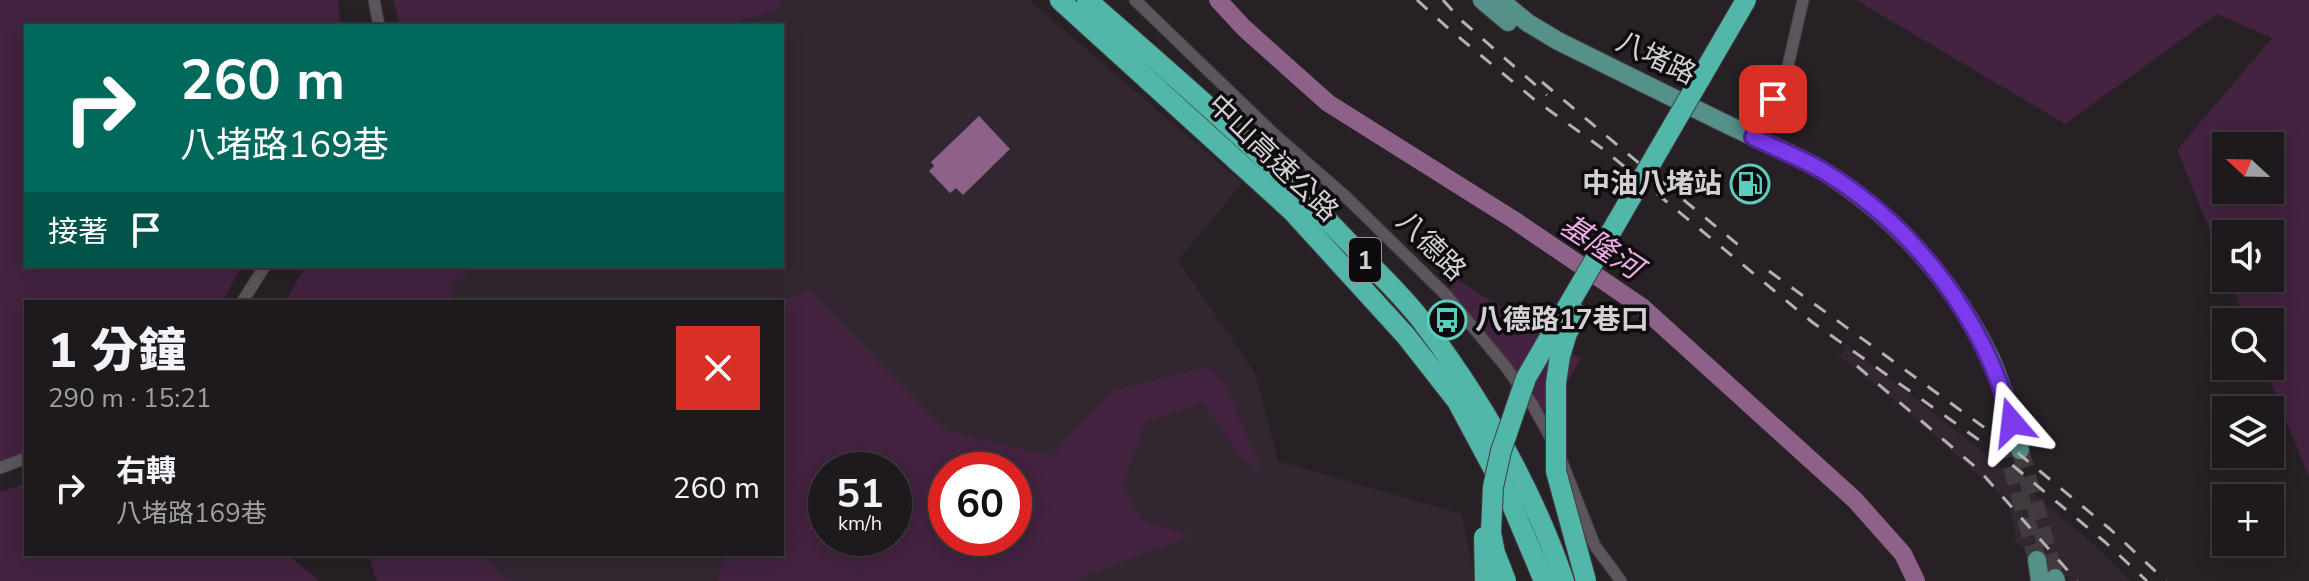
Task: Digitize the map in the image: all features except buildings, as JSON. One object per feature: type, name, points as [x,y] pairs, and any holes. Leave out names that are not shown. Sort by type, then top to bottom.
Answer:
[{"type":"highway","name":"中山高速公路","points":[[1060,0],[1292,211],[1406,336],[1457,401],[1509,498],[1544,581]]},
{"type":"highway","name":"中山高速公路","points":[[1087,0],[1301,192],[1419,318],[1474,394],[1495,430],[1533,505],[1564,581]]},
{"type":"highway","points":[[1485,581],[1484,533],[1488,479],[1508,410],[1551,315],[1735,0]]},
{"type":"highway","points":[[1503,581],[1491,533],[1493,487],[1501,451],[1526,378],[1746,0]]},
{"type":"highway","points":[[1503,581],[1499,549],[1506,475],[1537,380],[1560,332],[1753,0]]},
{"type":"highway","points":[[1586,581],[1556,471],[1556,383],[1560,356],[1567,333],[1761,0]]},
{"type":"main road","name":"八堵路","points":[[1482,0],[1522,33],[1552,51],[1818,182],[1872,221],[1902,248],[1964,333],[1980,363],[2012,445],[2004,393],[1991,358],[1952,293],[1910,240],[1879,212],[1824,172],[1558,41],[1528,23],[1500,0]]},
{"type":"main road","points":[[2037,560],[2051,580]]},
{"type":"street","points":[[374,0],[379,24]]},
{"type":"street","name":"八德路","points":[[1135,0],[1275,135],[1355,205],[1456,305],[1532,404],[1565,467],[1595,546],[1621,581]]},
{"type":"street","points":[[1753,137],[1787,70],[1803,0]]},
{"type":"street","points":[[243,300],[264,268]]},
{"type":"street","points":[[0,468],[24,459]]},
{"type":"shaded area","points":[[0,0],[338,0],[341,24],[24,24],[24,268],[242,268],[222,300],[24,300],[24,453],[0,462]]},
{"type":"shaded area","points":[[393,0],[781,0],[780,9],[731,24],[396,24],[398,17]]},
{"type":"shaded area","points":[[701,0],[1029,0],[1242,183],[1178,261],[1255,373],[1278,461],[1462,514],[1475,581],[478,581],[461,556],[784,556],[784,300],[434,300],[441,268],[784,268],[784,24],[670,24]]},
{"type":"shaded area","points":[[1856,0],[2309,0],[2309,477],[2284,415],[2284,396],[2276,396],[2270,380],[2284,380],[2284,308],[2241,308],[2234,292],[2284,292],[2284,220],[2212,220],[2212,236],[2177,150],[2272,38],[2217,14],[2065,124]]},
{"type":"shaded area","points":[[979,116],[1010,149],[963,195],[956,188],[950,193],[929,171],[934,166],[931,162]]},
{"type":"shaded area","points":[[305,268],[478,268],[450,282],[453,300],[286,300]]},
{"type":"shaded area","points":[[1457,279],[1581,359],[1562,390],[1539,416],[1449,290]]},
{"type":"shaded area","points":[[811,291],[945,430],[1051,456],[1112,391],[1207,367],[1224,383],[1261,469],[1244,461],[1202,402],[1146,422],[1122,484],[1142,520],[1191,536],[1081,577],[1081,581],[717,581],[724,556],[784,556],[784,300],[778,300]]},
{"type":"shaded area","points":[[1844,343],[2001,466],[2092,543],[2131,581],[2069,581],[2016,543],[2009,502],[1837,354],[1843,355]]},
{"type":"shaded area","points":[[24,484],[24,556],[288,556],[319,581],[0,581],[0,492]]},
{"type":"shaded area","points":[[369,556],[486,556],[505,579],[518,581],[377,581]]},
{"type":"waterway","name":"基隆河","points":[[1218,0],[1244,28],[1328,103],[1514,220],[1642,307],[1855,500],[1903,554],[1916,581]]},
{"type":"tunnel","points":[[2005,440],[2037,560]]},
{"type":"tunnel","points":[[2020,450],[2055,578]]},
{"type":"railway","points":[[1417,0],[1535,100],[1603,149],[1812,322],[1999,454],[2147,581]]},
{"type":"railway","points":[[1443,0],[1462,21],[1547,95]]},
{"type":"railway","points":[[1542,82],[1640,164]]},
{"type":"railway","points":[[1662,182],[1742,248]]},
{"type":"railway","points":[[1769,271],[2007,444],[2110,529],[2166,581]]},
{"type":"railway","points":[[1857,366],[1979,470],[2077,581]]},
{"type":"place","name":"中油八堵站","points":[[1750,184]]},
{"type":"place","name":"八德路17巷口","points":[[1447,320]]},
{"type":"route","points":[[1773,99],[1753,137],[1824,172],[1879,212],[1910,240],[1952,293],[1974,327],[1991,358],[2012,422]]}]
